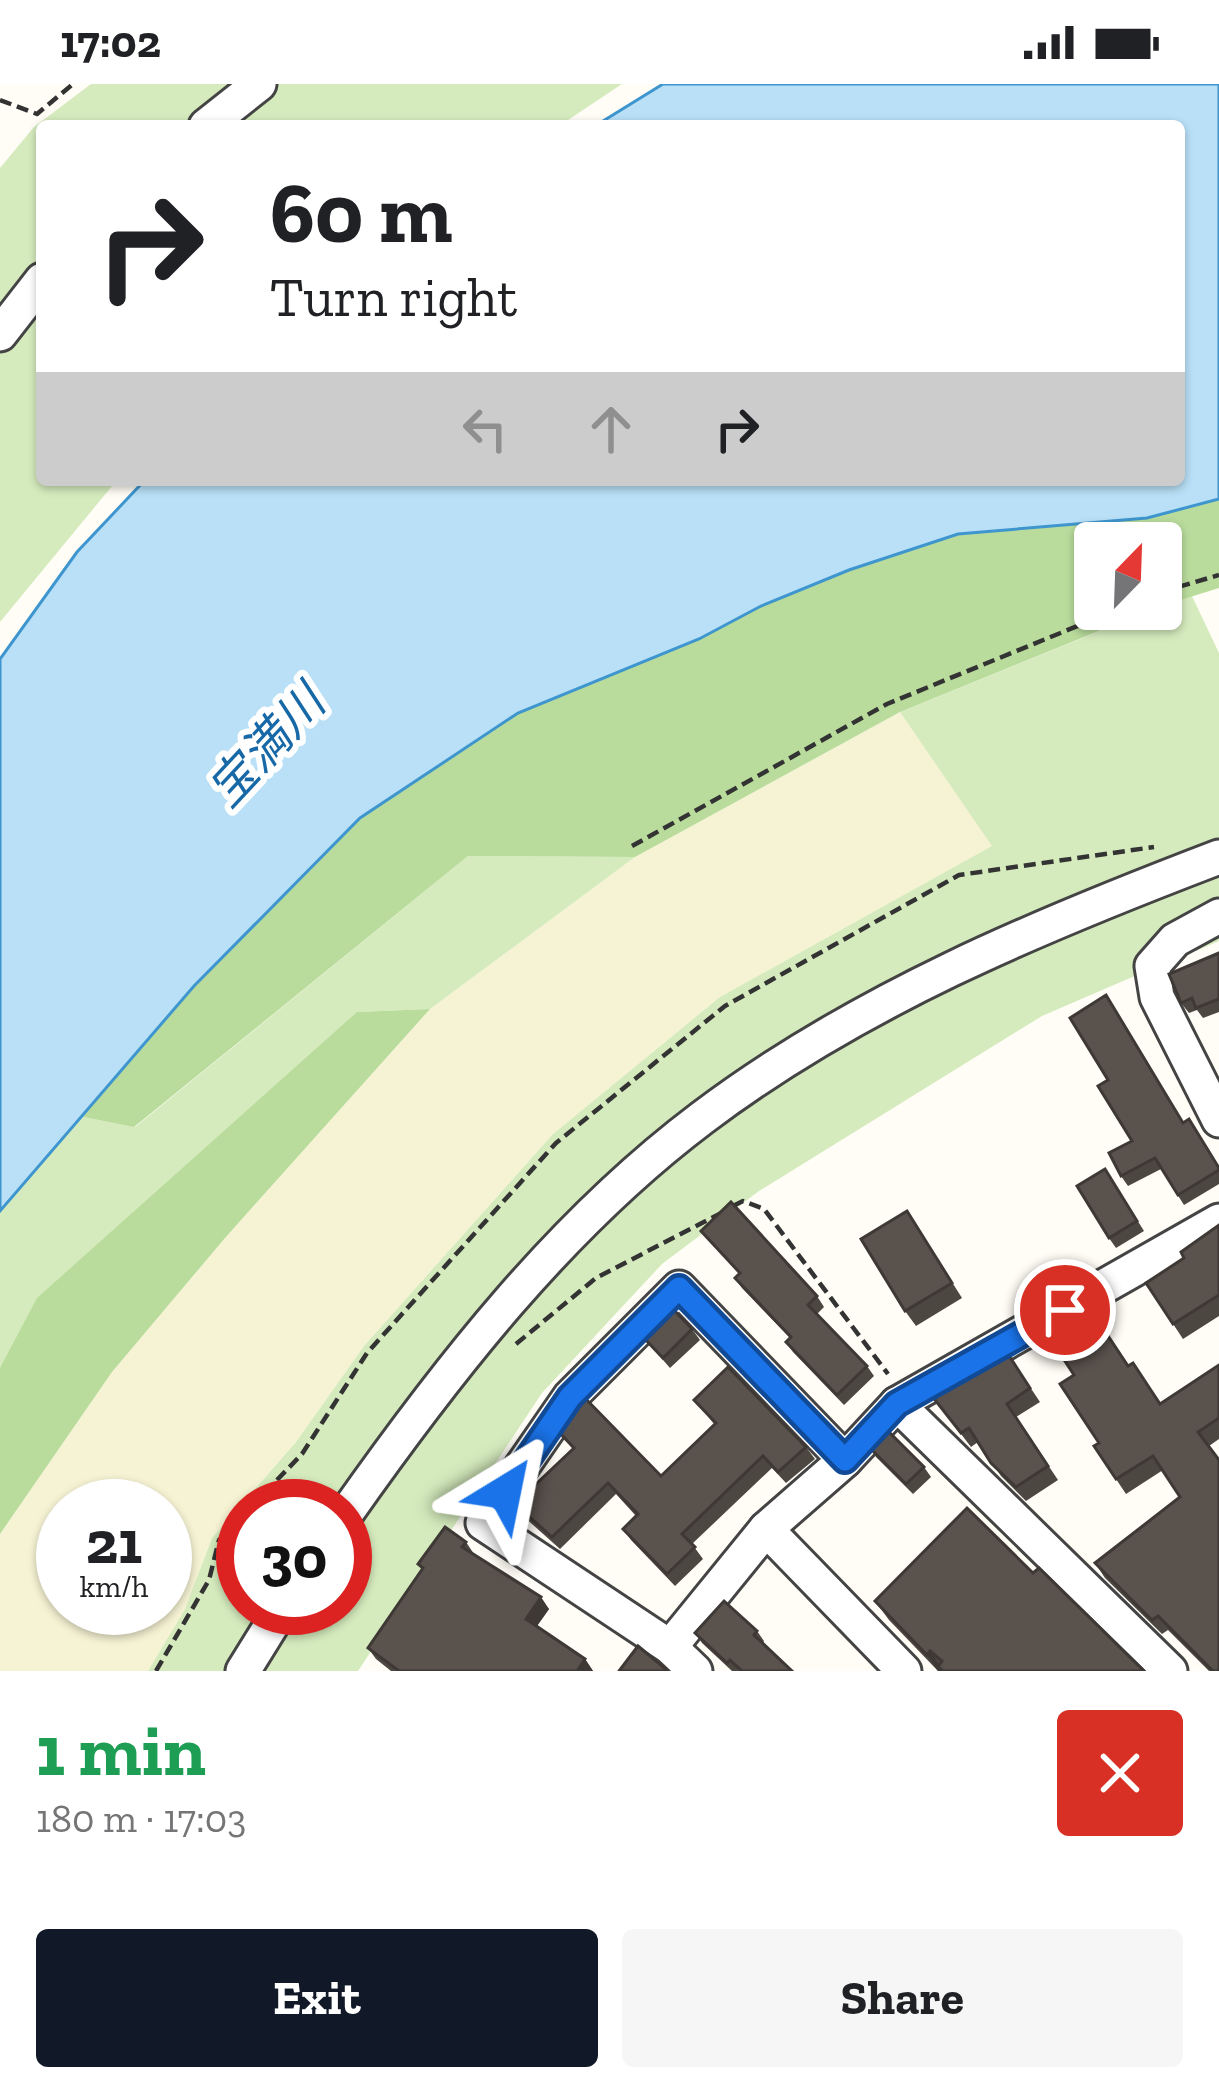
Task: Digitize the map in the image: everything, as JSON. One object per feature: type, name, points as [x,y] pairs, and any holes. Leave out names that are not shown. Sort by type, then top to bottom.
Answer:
[{"type":"street","points":[[214,120],[259,84]]},
{"type":"street","points":[[0,334],[36,288]]},
{"type":"street","points":[[371,1479],[483,1334],[598,1206],[700,1119],[800,1050],[934,977],[1076,912],[1219,857]]},
{"type":"street","points":[[1219,916],[1174,940],[1151,966],[1157,998],[1219,1120]]},
{"type":"street","points":[[845,1460],[679,1288],[570,1397],[482,1523],[682,1659],[766,1529],[845,1460],[897,1404],[1219,1221]]},
{"type":"street","points":[[897,1404],[1170,1671]]},
{"type":"street","points":[[766,1529],[904,1671]]},
{"type":"street","points":[[243,1671],[266,1635]]},
{"type":"path","points":[[0,100],[37,114],[73,84]]},
{"type":"path","points":[[1182,586],[1219,575]]},
{"type":"path","points":[[632,846],[887,704],[1074,627]]},
{"type":"path","points":[[156,1671],[208,1580],[216,1551]]},
{"type":"shaded area","points":[[900,712],[993,846],[720,997],[553,1134],[364,1346],[264,1479],[216,1479],[216,1533],[192,1591],[192,1479],[38,1479],[112,1372],[430,1009],[635,857]]},
{"type":"shaded area","points":[[36,1482],[36,1635],[169,1635],[148,1671],[0,1671],[0,1534]]},
{"type":"green space","points":[[91,84],[622,84],[568,120],[43,120]]},
{"type":"green space","points":[[34,127],[36,486],[112,486],[0,622],[0,168]]},
{"type":"green space","points":[[1219,499],[1219,588],[1182,599],[1182,522],[1100,522],[1147,518]]},
{"type":"green space","points":[[1074,524],[1074,630],[1101,630],[900,712],[635,857],[468,856],[134,1127],[78,1116],[194,986],[360,818],[518,713],[699,639],[761,606],[849,570],[958,534]]},
{"type":"green space","points":[[1191,594],[1219,653],[1219,941],[1196,951],[1148,952],[1137,975],[1042,1016],[759,1191],[662,1264],[542,1393],[358,1671],[148,1671],[169,1635],[192,1635],[192,1591],[216,1533],[216,1635],[372,1635],[372,1479],[264,1479],[364,1346],[553,1134],[720,997],[992,846],[900,712],[1102,630],[1182,630],[1182,598]]},
{"type":"green space","points":[[468,856],[635,857],[430,1009],[357,1012],[0,1368],[0,1211],[78,1116],[135,1127]]},
{"type":"green space","points":[[430,1009],[112,1372],[0,1534],[0,1368],[37,1298],[357,1012]]},
{"type":"water","name":"宝満川","points":[[663,84],[1219,84],[1219,499],[1147,518],[958,534],[849,570],[761,606],[699,639],[518,713],[360,818],[194,986],[0,1211],[0,659],[77,552],[139,486],[1185,486],[1185,120],[605,120]]},
{"type":"building","points":[[1219,953],[1219,999],[1196,1008],[1192,998],[1181,1003],[1169,974]]},
{"type":"building","points":[[1106,995],[1183,1123],[1189,1119],[1219,1168],[1178,1195],[1155,1158],[1121,1176],[1109,1153],[1132,1141],[1098,1086],[1108,1080],[1070,1018]]},
{"type":"building","points":[[1105,1169],[1137,1221],[1109,1238],[1077,1186]]},
{"type":"building","points":[[731,1202],[817,1296],[808,1305],[867,1366],[837,1395],[786,1342],[791,1337],[735,1278],[740,1273],[701,1231]]},
{"type":"building","points":[[907,1211],[952,1283],[905,1311],[861,1239]]},
{"type":"building","points":[[1219,1225],[1219,1295],[1173,1324],[1146,1283],[1184,1258],[1181,1252]]},
{"type":"building","points":[[1085,1301],[1160,1404],[1219,1365],[1219,1418],[1198,1432],[1219,1460],[1219,1671],[1213,1671],[1158,1616],[1152,1620],[1095,1563],[1180,1497],[1153,1456],[1116,1479],[1094,1446],[1099,1443],[1060,1384],[1074,1375],[1042,1326]]},
{"type":"building","points":[[672,1308],[692,1329],[663,1358],[643,1337]]},
{"type":"building","points":[[1004,1348],[1030,1388],[1007,1404],[1048,1466],[1016,1487],[991,1463],[969,1428],[961,1433],[928,1391]]},
{"type":"building","points":[[728,1367],[806,1447],[778,1472],[763,1456],[682,1534],[695,1547],[667,1574],[623,1529],[638,1514],[608,1483],[552,1537],[515,1504],[574,1448],[557,1430],[582,1395],[661,1476],[716,1423],[694,1400]]},
{"type":"building","points":[[886,1429],[924,1467],[906,1484],[869,1447]]},
{"type":"building","points":[[967,1508],[1033,1573],[1039,1568],[1144,1671],[943,1671],[938,1667],[942,1661],[930,1651],[927,1655],[875,1601]]},
{"type":"building","points":[[445,1527],[466,1542],[462,1547],[541,1597],[526,1619],[585,1659],[577,1671],[399,1671],[368,1648]]},
{"type":"building","points":[[724,1601],[792,1671],[742,1671],[695,1633]]},
{"type":"building","points":[[638,1646],[668,1671],[619,1671]]},
{"type":"route","points":[[505,1492],[570,1397],[679,1288],[845,1460],[897,1404],[1065,1310]]}]
